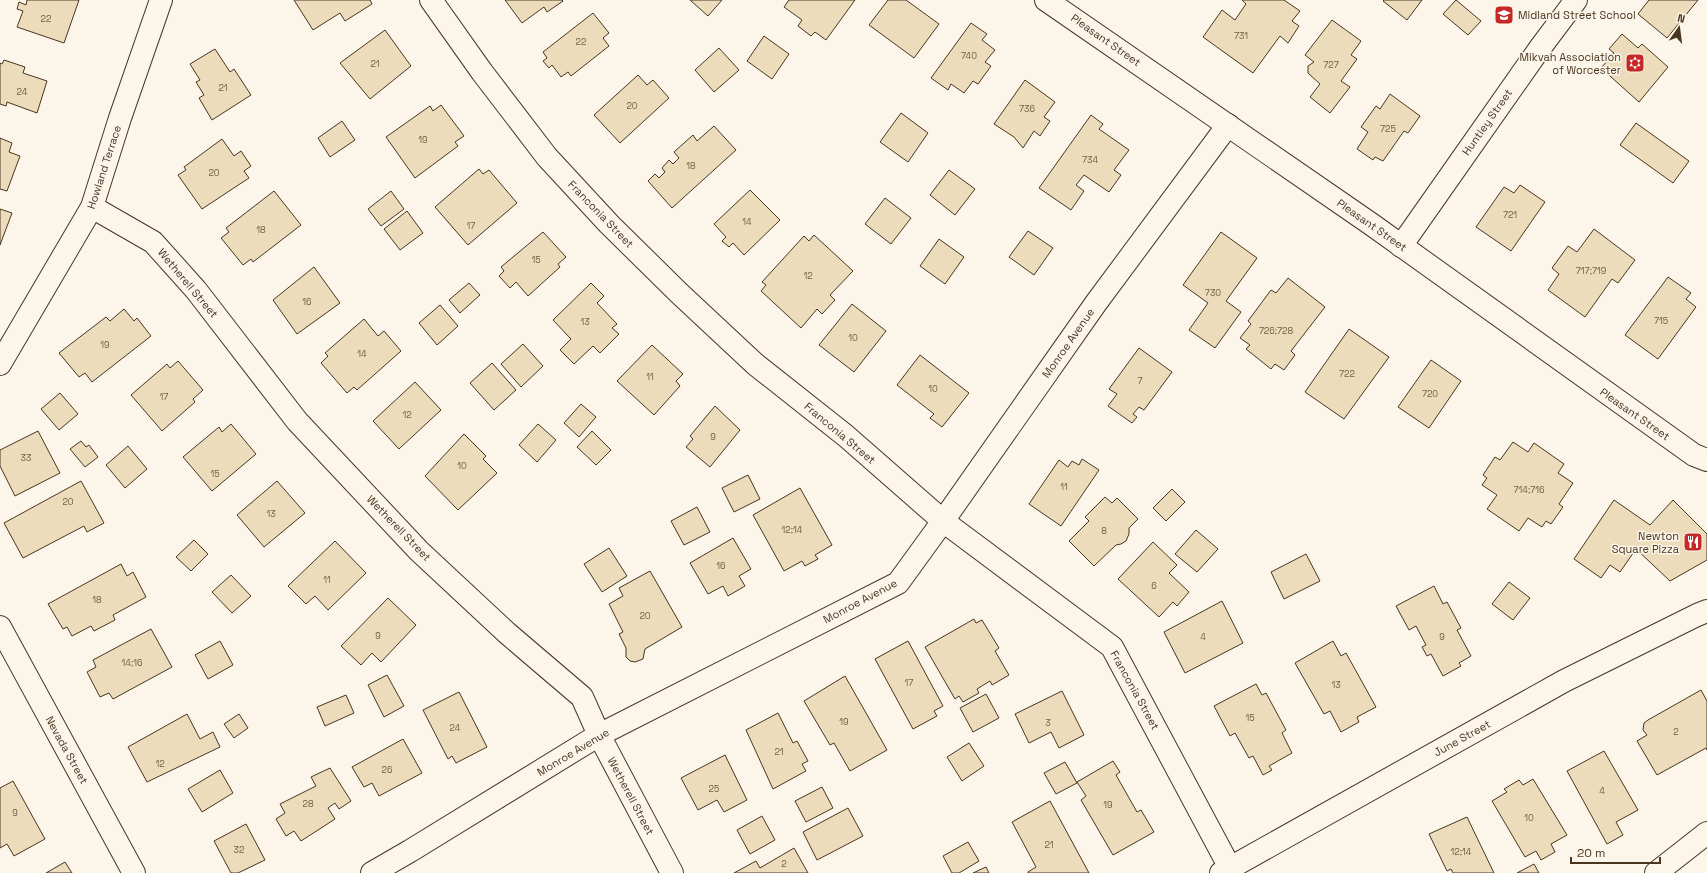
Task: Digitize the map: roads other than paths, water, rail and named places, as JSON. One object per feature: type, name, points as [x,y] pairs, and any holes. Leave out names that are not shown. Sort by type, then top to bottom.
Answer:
[{"type":"street","name":"Howland Terrace","points":[[0,364],[92,207],[120,118],[161,0]]},
{"type":"street","name":"Franconia Street","points":[[432,0],[482,72],[547,157],[609,224],[679,293],[755,364],[846,436],[944,521],[1112,647],[1226,870]]},
{"type":"street","name":"Pleasant Street","points":[[1046,0],[1401,246],[1700,458],[1707,472]]},
{"type":"street","name":"Huntley Street","points":[[1401,246],[1540,48],[1576,0]]},
{"type":"street","name":"Monroe Avenue","points":[[372,873],[410,852],[599,735],[898,583],[944,521],[1096,303],[1228,125]]},
{"type":"street","name":"Wetherell Street","points":[[92,207],[153,242],[196,290],[297,421],[403,534],[507,633],[582,697],[599,735],[672,873]]},
{"type":"street","name":"June Street","points":[[1226,870],[1564,681],[1707,611]]},
{"type":"street","name":"Nevada Street","points":[[0,627],[134,873]]},
{"type":"street","points":[[1656,873],[1707,833]]},
{"type":"place","name":"Midland Street School","points":[[1504,15]]},
{"type":"place","name":"Mikvah Association of Worcester","points":[[1635,63]]},
{"type":"place","name":"Newton Square Pizza","points":[[1693,542]]}]
